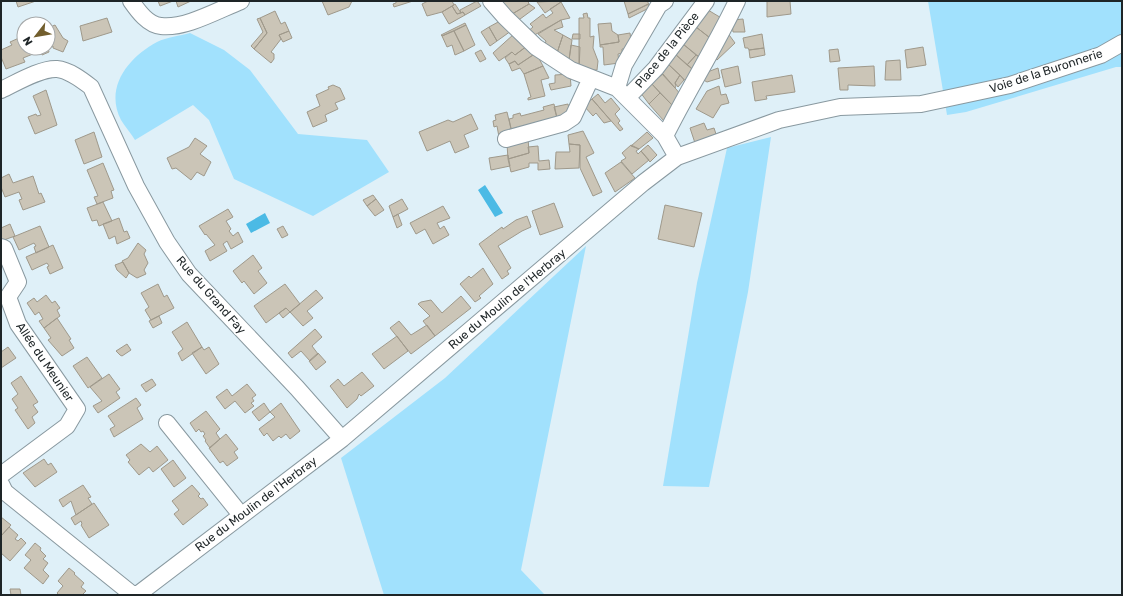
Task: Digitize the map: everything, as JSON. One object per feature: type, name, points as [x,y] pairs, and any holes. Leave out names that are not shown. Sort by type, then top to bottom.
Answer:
[{"type":"street","points":[[131,1],[146,19],[160,27],[184,24],[241,1]]},
{"type":"street","points":[[490,1],[505,18],[536,47],[571,70],[622,93],[665,136],[677,157]]},
{"type":"street","name":"Place de la Pièce","points":[[622,93],[624,66],[659,5],[665,1]]},
{"type":"street","name":"Place de la Pièce","points":[[622,93],[656,68],[706,1]]},
{"type":"street","points":[[665,136],[681,104],[711,54],[737,1]]},
{"type":"street","name":"Voie de la Buronnerie","points":[[921,104],[1010,85],[1101,55],[1122,43]]},
{"type":"street","name":"Rue du Grand Fay","points":[[1,90],[47,70],[59,69],[78,78],[91,87],[136,186],[167,242],[189,274],[297,388],[342,439]]},
{"type":"street","points":[[506,139],[564,123],[573,117],[581,104],[591,78]]},
{"type":"street","name":"Rue du Moulin de l'Herbray","points":[[137,595],[342,439],[644,183],[677,157],[779,120],[807,113],[840,107],[921,104]]},
{"type":"street","name":"Allée du Meunier","points":[[1,247],[4,248],[18,282],[8,297],[18,324],[77,409],[67,426],[1,475]]},
{"type":"street","points":[[167,423],[241,515]]},
{"type":"street","points":[[1,484],[5,492],[133,595]]},
{"type":"shaded area","points":[[928,1],[1122,1],[1122,67],[1116,67],[966,112],[947,115]]},
{"type":"shaded area","points":[[190,33],[224,50],[250,70],[298,134],[367,140],[389,172],[313,216],[234,179],[209,120],[193,105],[135,140],[121,120],[117,108],[116,96],[122,74],[137,56],[147,48],[161,40]]},
{"type":"shaded area","points":[[771,137],[748,292],[709,487],[663,486],[697,283],[727,148]]},
{"type":"shaded area","points":[[485,185],[503,213],[495,217],[478,190]]},
{"type":"shaded area","points":[[265,213],[270,223],[251,233],[246,224]]},
{"type":"shaded area","points":[[586,246],[521,570],[545,595],[384,595],[341,458],[445,378]]},
{"type":"building","points":[[16,1],[36,1],[18,7]]},
{"type":"building","points":[[158,1],[173,1],[160,6]]},
{"type":"building","points":[[176,1],[191,1],[178,7]]},
{"type":"building","points":[[322,1],[352,1],[349,7],[328,15]]},
{"type":"building","points":[[396,1],[413,1],[394,7],[393,4],[396,3]]},
{"type":"building","points":[[428,1],[452,1],[454,5],[442,12],[427,16],[422,4]]},
{"type":"building","points":[[477,1],[481,6],[465,15],[463,12],[461,13],[460,10]]},
{"type":"building","points":[[499,1],[528,1],[529,4],[507,17]]},
{"type":"building","points":[[624,1],[647,1],[649,4],[628,14]]},
{"type":"building","points":[[767,1],[790,1],[791,14],[767,17]]},
{"type":"building","points":[[537,2],[561,2],[545,13]]},
{"type":"building","points":[[561,2],[570,18],[561,20],[531,37],[527,32],[533,27],[530,24],[543,14],[546,18],[553,13],[550,9]]},
{"type":"building","points":[[455,4],[461,13],[457,14],[452,6]]},
{"type":"building","points":[[529,4],[535,8],[516,22],[509,16]]},
{"type":"building","points":[[648,4],[649,8],[629,18],[628,14]]},
{"type":"building","points":[[452,6],[457,14],[463,12],[465,15],[449,24],[442,12]]},
{"type":"building","points":[[708,10],[723,19],[714,41],[696,27]]},
{"type":"building","points":[[275,11],[281,24],[285,22],[289,31],[279,35],[281,39],[271,52],[274,54],[274,59],[271,63],[254,49],[267,33],[260,18]]},
{"type":"building","points":[[587,13],[588,18],[590,18],[590,37],[594,36],[593,48],[598,61],[597,70],[579,70],[579,18],[584,18],[583,14]]},
{"type":"building","points":[[107,18],[112,32],[83,41],[80,26]]},
{"type":"building","points":[[260,18],[267,33],[254,49],[251,46],[263,32],[257,19]]},
{"type":"building","points":[[743,19],[745,32],[733,32],[733,20]]},
{"type":"building","points":[[561,20],[563,27],[554,30],[563,35],[557,53],[545,44],[546,41],[538,34]]},
{"type":"building","points":[[500,21],[511,31],[497,41],[489,27]]},
{"type":"building","points":[[465,23],[466,25],[442,36],[441,35]]},
{"type":"building","points":[[611,23],[612,31],[618,35],[619,42],[600,45],[598,24]]},
{"type":"building","points":[[466,25],[475,45],[464,51],[454,31]]},
{"type":"building","points":[[56,27],[63,38],[68,41],[63,52],[56,49]]},
{"type":"building","points":[[489,27],[497,41],[490,46],[481,32]]},
{"type":"building","points":[[696,27],[714,41],[703,60],[683,44]]},
{"type":"building","points":[[289,31],[292,38],[283,42],[279,35]]},
{"type":"building","points":[[454,31],[464,51],[455,55],[452,45],[447,47],[442,36]]},
{"type":"building","points":[[727,32],[735,43],[717,60],[712,56]]},
{"type":"building","points":[[630,33],[632,48],[622,49],[622,53],[618,54],[619,63],[604,65],[603,47],[600,47],[600,45],[619,42],[618,35]]},
{"type":"building","points":[[514,34],[527,46],[515,55],[512,52],[499,61],[493,53]]},
{"type":"building","points":[[573,34],[580,34],[580,39],[572,39]]},
{"type":"building","points":[[762,34],[764,48],[749,50],[748,48],[745,48],[743,38]]},
{"type":"building","points":[[563,35],[572,40],[569,60],[557,53]]},
{"type":"building","points":[[16,39],[16,56],[28,56],[23,58],[25,62],[6,69],[1,57],[1,50],[12,45],[10,42]]},
{"type":"building","points":[[683,44],[696,55],[687,65],[675,54]]},
{"type":"building","points":[[571,45],[580,47],[579,70],[571,66],[573,61],[569,60]]},
{"type":"building","points":[[527,46],[536,53],[518,65],[515,61],[509,64],[505,58],[512,52],[515,55]]},
{"type":"building","points":[[923,47],[926,65],[907,68],[905,50]]},
{"type":"building","points":[[764,48],[765,55],[750,58],[749,50]]},
{"type":"building","points":[[838,49],[840,61],[830,62],[829,50]]},
{"type":"building","points":[[481,50],[486,59],[480,62],[475,53]]},
{"type":"building","points":[[536,53],[543,66],[524,74],[520,68],[512,71],[509,64],[515,61],[518,65]]},
{"type":"building","points":[[675,54],[696,72],[689,84],[668,64]]},
{"type":"building","points":[[696,55],[703,60],[696,72],[687,65]]},
{"type":"building","points":[[900,60],[901,80],[885,80],[886,61]]},
{"type":"building","points":[[668,64],[680,75],[675,83],[675,88],[662,74]]},
{"type":"building","points":[[543,66],[549,78],[541,80],[545,96],[528,100],[528,98],[531,97],[524,74]]},
{"type":"building","points":[[738,66],[741,83],[725,87],[721,70]]},
{"type":"building","points":[[874,66],[875,86],[848,85],[848,90],[840,90],[838,68]]},
{"type":"building","points":[[718,68],[720,78],[707,82],[700,78],[705,70],[710,71]]},
{"type":"building","points":[[570,74],[571,86],[551,90],[549,84],[555,83],[555,75]]},
{"type":"building","points":[[663,74],[682,96],[674,107],[651,83]]},
{"type":"building","points":[[680,75],[684,80],[678,87],[675,83]]},
{"type":"building","points":[[792,75],[795,92],[766,96],[767,99],[755,101],[752,82]]},
{"type":"building","points":[[651,83],[660,93],[649,104],[640,92]]},
{"type":"building","points":[[333,85],[340,88],[345,99],[335,103],[338,109],[325,115],[327,121],[313,127],[307,112],[320,106],[316,95],[329,89],[328,87]]},
{"type":"building","points":[[719,86],[721,95],[726,94],[729,103],[721,105],[713,118],[696,109],[707,91]]},
{"type":"building","points":[[46,90],[57,125],[35,134],[28,117],[36,114],[37,116],[41,115],[33,96]]},
{"type":"building","points":[[660,93],[674,107],[664,121],[649,104]]},
{"type":"building","points":[[598,94],[605,103],[611,98],[620,109],[615,114],[620,121],[618,123],[623,129],[620,131],[592,99]]},
{"type":"building","points":[[592,99],[611,121],[604,123],[596,113],[593,116],[584,106]]},
{"type":"building","points":[[554,104],[557,118],[512,133],[509,119],[513,118],[513,115],[520,113],[521,116],[544,110],[543,107]]},
{"type":"building","points":[[568,104],[570,114],[557,118],[554,107]]},
{"type":"building","points":[[507,112],[512,133],[499,137],[497,126],[494,127],[493,121],[496,120],[495,115]]},
{"type":"building","points":[[471,114],[478,129],[464,135],[469,147],[455,153],[450,141],[427,151],[419,132],[448,120],[453,122]]},
{"type":"building","points":[[704,123],[707,130],[714,128],[716,134],[695,143],[690,128]]},
{"type":"building","points":[[583,131],[594,153],[586,157],[602,192],[593,196],[580,168],[580,145],[569,144],[568,135]]},
{"type":"building","points":[[94,132],[102,157],[84,164],[75,140]]},
{"type":"building","points":[[647,132],[653,138],[639,149],[631,146]]},
{"type":"building","points":[[528,137],[529,153],[508,159],[507,144]]},
{"type":"building","points":[[195,138],[207,146],[200,154],[211,162],[204,176],[197,172],[191,180],[176,168],[172,169],[167,158],[189,147]]},
{"type":"building","points":[[569,144],[580,145],[579,168],[555,169],[556,152],[570,152]]},
{"type":"building","points":[[631,145],[639,149],[636,151],[638,154],[641,151],[649,160],[632,174],[621,161],[626,158],[622,153]]},
{"type":"building","points":[[648,145],[657,155],[650,162],[641,151]]},
{"type":"building","points":[[538,146],[539,161],[549,160],[550,169],[538,170],[538,163],[529,163],[529,167],[511,172],[508,159],[529,153],[528,147]]},
{"type":"building","points":[[508,155],[510,166],[491,170],[489,158]]},
{"type":"building","points":[[621,162],[635,178],[615,192],[605,173]]},
{"type":"building","points":[[103,163],[114,190],[111,191],[113,198],[97,204],[94,197],[98,196],[87,170]]},
{"type":"building","points":[[9,174],[13,183],[33,176],[39,194],[41,193],[45,202],[23,210],[19,200],[22,199],[19,192],[5,197],[1,187],[1,178]]},
{"type":"building","points":[[373,195],[376,199],[367,206],[363,200]]},
{"type":"building","points":[[376,199],[384,210],[375,216],[367,206]]},
{"type":"building","points":[[402,199],[408,209],[393,217],[389,206]]},
{"type":"building","points":[[103,202],[112,221],[99,226],[97,220],[92,221],[87,208]]},
{"type":"building","points":[[554,203],[563,227],[540,235],[532,211]]},
{"type":"building","points":[[665,205],[702,213],[694,247],[658,239]]},
{"type":"building","points":[[443,206],[450,218],[437,223],[440,229],[444,226],[449,235],[433,244],[425,229],[416,234],[410,223]]},
{"type":"building","points":[[228,209],[233,217],[226,221],[231,229],[229,231],[233,236],[238,232],[243,242],[231,249],[227,241],[223,244],[227,251],[210,261],[205,251],[215,245],[206,234],[205,235],[199,226]]},
{"type":"building","points":[[398,214],[402,225],[397,228],[393,217]]},
{"type":"building","points":[[527,216],[531,227],[498,246],[511,268],[507,271],[509,274],[502,279],[479,244],[502,227],[503,229],[516,220]]},
{"type":"building","points":[[119,218],[124,232],[127,231],[130,238],[117,244],[115,236],[109,239],[103,224]]},
{"type":"building","points":[[10,224],[15,236],[1,241],[1,228]]},
{"type":"building","points":[[40,226],[49,247],[36,253],[34,247],[36,246],[34,243],[19,250],[13,237]]},
{"type":"building","points":[[283,226],[288,235],[282,238],[277,229]]},
{"type":"building","points":[[138,243],[146,250],[144,254],[148,263],[144,270],[146,274],[137,278],[129,273],[122,261],[128,258]]},
{"type":"building","points":[[53,245],[63,268],[50,274],[47,263],[32,270],[26,257]]},
{"type":"building","points":[[253,255],[262,268],[258,271],[267,283],[254,294],[244,281],[242,283],[233,271]]},
{"type":"building","points":[[123,262],[129,273],[126,278],[117,270],[115,265]]},
{"type":"building","points":[[483,268],[493,284],[479,296],[481,298],[475,302],[460,284],[469,276],[471,278]]},
{"type":"building","points":[[158,284],[164,297],[167,295],[174,308],[151,320],[145,310],[149,307],[141,293]]},
{"type":"building","points":[[285,284],[300,304],[290,312],[286,308],[266,323],[254,306]]},
{"type":"building","points":[[316,290],[323,298],[307,311],[313,318],[303,326],[290,312]]},
{"type":"building","points":[[46,295],[52,303],[55,301],[60,308],[57,310],[60,316],[44,328],[39,321],[43,319],[39,312],[35,315],[27,303],[34,298],[37,302]]},
{"type":"building","points":[[461,296],[471,308],[435,336],[423,321],[430,316],[418,304],[431,300],[442,313]]},
{"type":"building","points":[[286,308],[290,312],[283,318],[279,313]]},
{"type":"building","points":[[159,316],[162,323],[153,328],[149,321]]},
{"type":"building","points":[[57,318],[71,339],[69,340],[74,348],[62,356],[48,340],[51,338],[44,328]]},
{"type":"building","points":[[399,321],[411,335],[427,325],[435,336],[411,354],[390,328]]},
{"type":"building","points":[[187,322],[202,347],[182,361],[178,353],[183,349],[172,332]]},
{"type":"building","points":[[315,329],[322,337],[312,346],[318,354],[310,361],[301,351],[292,358],[288,353]]},
{"type":"building","points":[[397,336],[408,351],[384,369],[372,354]]},
{"type":"building","points":[[127,344],[131,350],[122,356],[116,351]]},
{"type":"building","points":[[8,347],[16,358],[1,368],[1,352]]},
{"type":"building","points":[[202,347],[204,350],[209,347],[219,364],[206,374],[192,353]]},
{"type":"building","points":[[318,353],[326,362],[316,370],[309,361]]},
{"type":"building","points":[[87,357],[102,378],[88,388],[73,366]]},
{"type":"building","points":[[362,372],[374,386],[361,396],[359,394],[357,399],[347,408],[330,386],[338,379],[344,386]]},
{"type":"building","points":[[109,374],[120,389],[116,392],[120,398],[98,413],[93,406],[102,401],[90,387]]},
{"type":"building","points":[[21,376],[38,402],[33,405],[38,412],[32,417],[35,423],[28,429],[15,410],[18,408],[12,399],[18,394],[11,383]]},
{"type":"building","points":[[152,379],[156,385],[146,392],[141,385]]},
{"type":"building","points":[[247,384],[256,395],[252,398],[254,401],[251,403],[254,406],[245,413],[235,401],[225,409],[216,397],[227,389],[232,396]]},
{"type":"building","points":[[136,398],[141,405],[137,408],[143,419],[114,437],[110,429],[115,426],[108,416]]},
{"type":"building","points":[[264,403],[270,412],[259,421],[252,412]]},
{"type":"building","points":[[281,403],[300,431],[290,439],[286,434],[281,438],[279,436],[273,441],[267,433],[264,436],[259,429],[275,417],[270,412]]},
{"type":"building","points":[[206,411],[220,429],[216,433],[220,439],[210,448],[205,441],[206,440],[203,436],[205,434],[203,431],[201,432],[199,429],[196,432],[190,423]]},
{"type":"building","points":[[226,434],[238,449],[234,452],[238,458],[227,466],[223,461],[220,463],[209,448]]},
{"type":"building","points":[[141,444],[150,452],[157,446],[168,460],[153,472],[149,467],[139,475],[128,462],[130,460],[126,455]]},
{"type":"building","points":[[44,459],[48,465],[51,463],[57,472],[35,487],[23,473]]},
{"type":"building","points":[[173,460],[186,478],[174,487],[161,469]]},
{"type":"building","points":[[83,485],[91,497],[88,498],[92,504],[76,515],[71,501],[63,507],[59,500]]},
{"type":"building","points":[[192,485],[200,494],[198,496],[201,499],[203,498],[208,505],[183,525],[174,514],[179,510],[172,501]]},
{"type":"building","points":[[94,503],[109,525],[89,538],[81,525],[81,521],[75,525],[71,518]]},
{"type":"building","points":[[1,517],[11,525],[1,536]]},
{"type":"building","points":[[9,527],[18,535],[15,539],[18,541],[21,538],[26,543],[10,561],[1,553],[1,536]]},
{"type":"building","points":[[35,543],[41,548],[40,550],[46,556],[43,559],[48,563],[43,570],[49,576],[43,584],[24,568],[31,560],[25,555]]},
{"type":"building","points":[[69,568],[84,583],[81,587],[86,591],[82,595],[59,595],[57,593],[63,586],[58,581]]},
{"type":"building","points":[[10,589],[20,589],[21,595],[11,595]]}]
